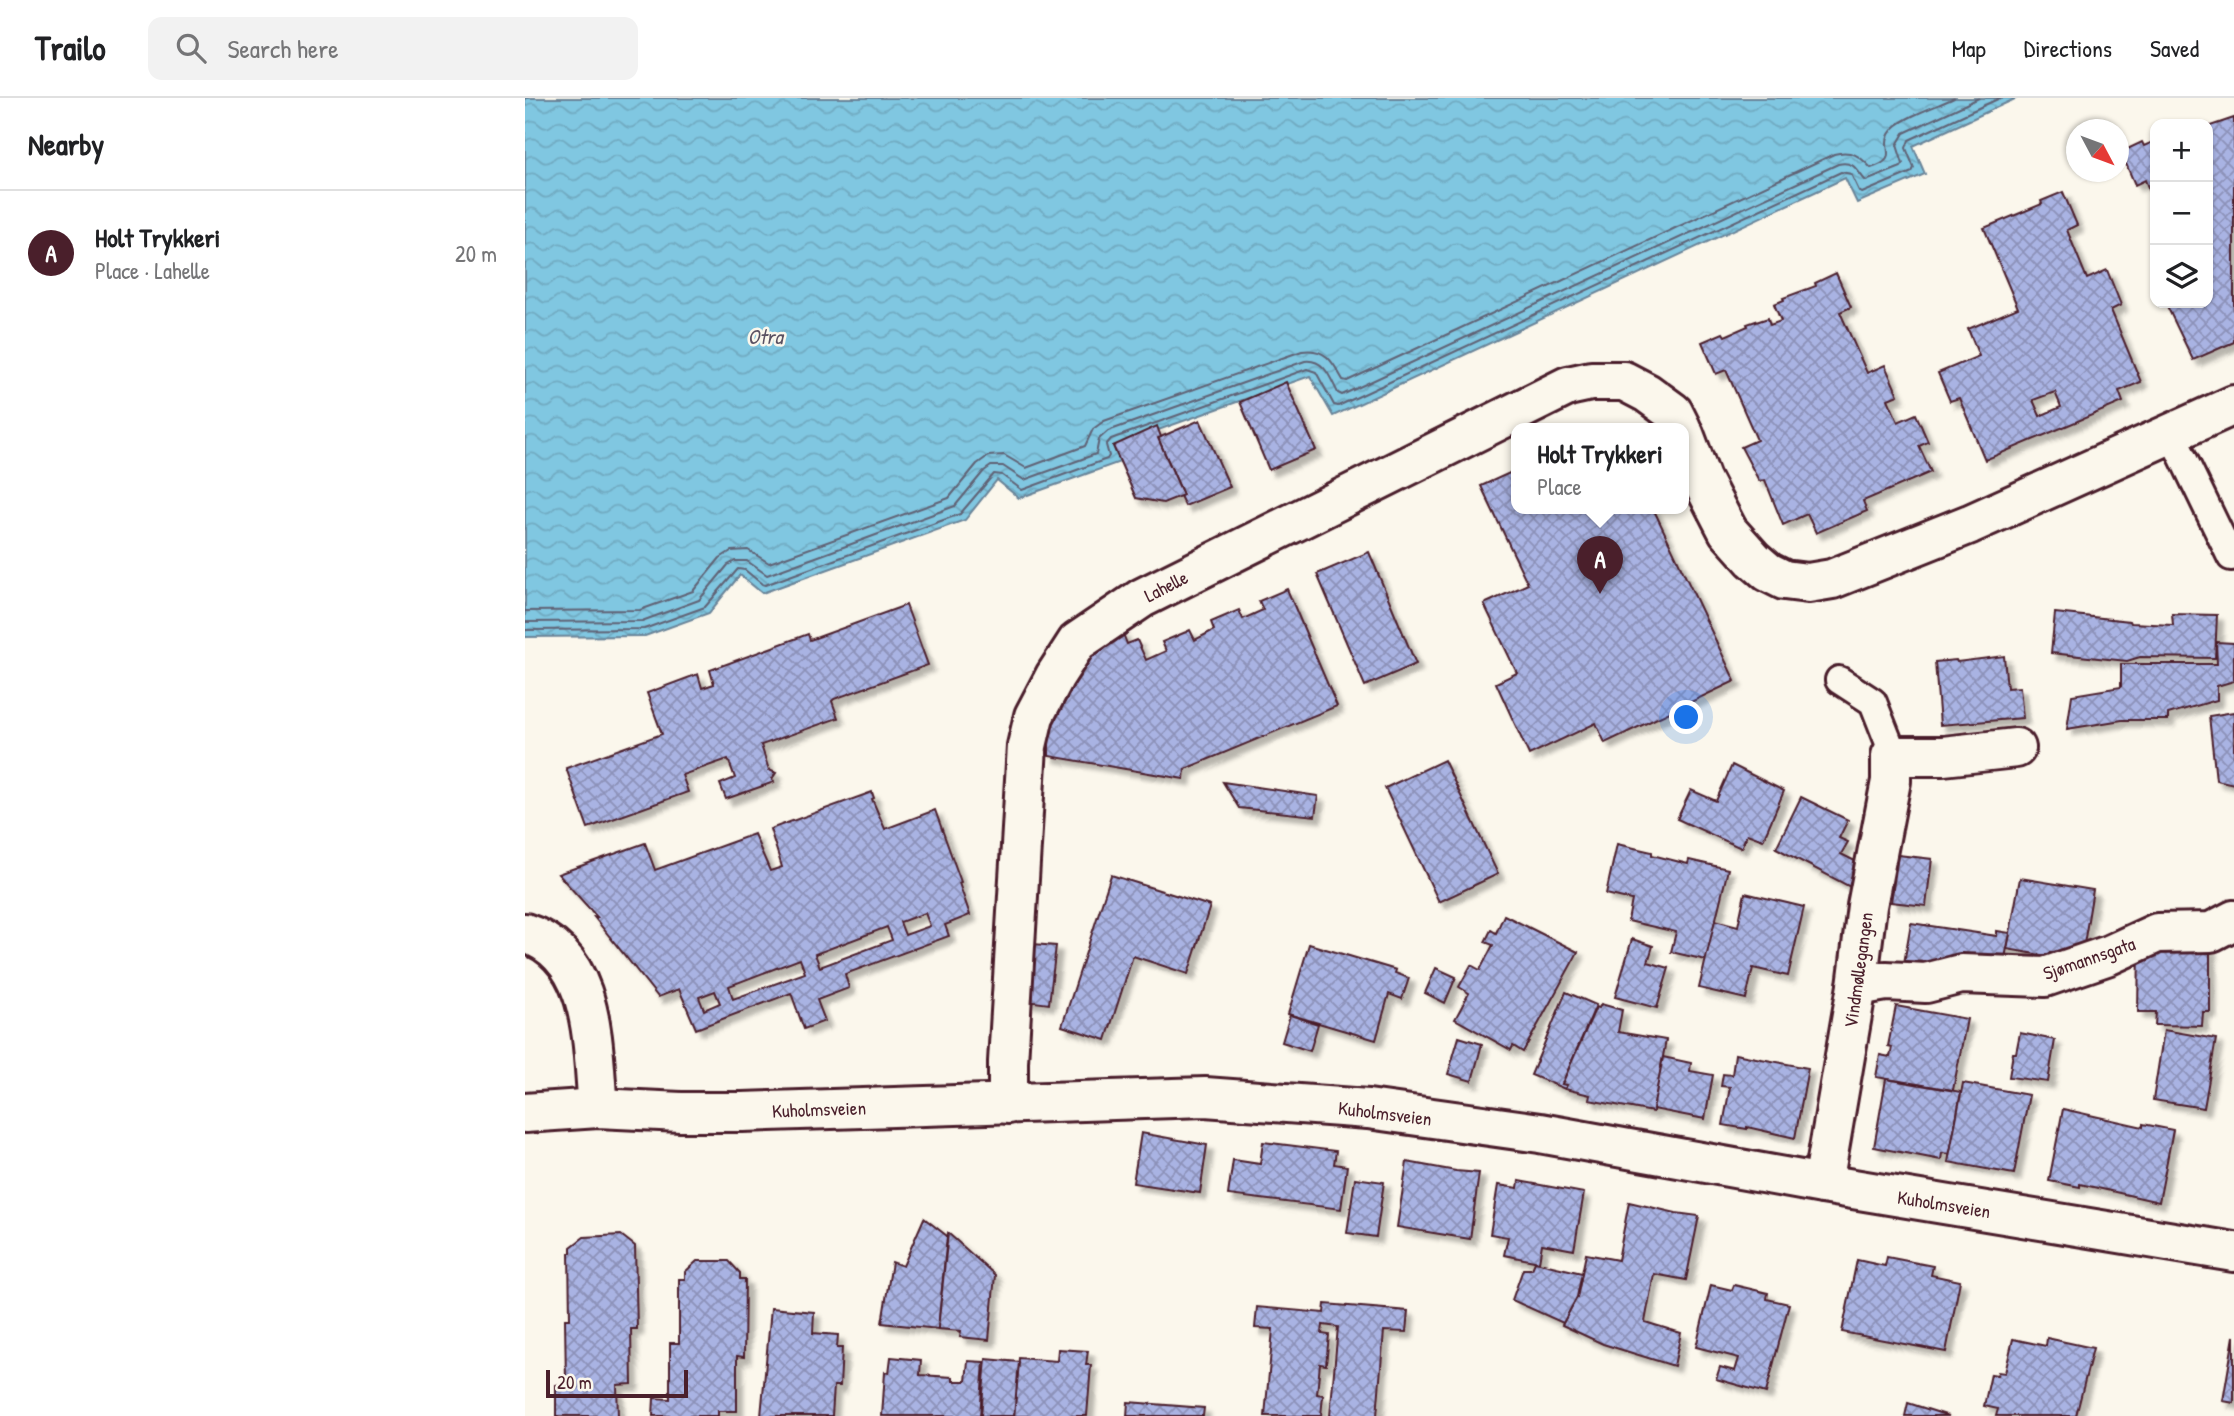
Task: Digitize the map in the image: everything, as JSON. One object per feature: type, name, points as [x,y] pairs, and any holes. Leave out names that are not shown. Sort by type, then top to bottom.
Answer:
[{"type":"street","name":"Lahelle","points":[[1008,1104],[1008,1062],[1027,746],[1034,716],[1077,642],[1142,597],[1568,386],[1591,381],[1624,381],[1647,393],[1673,412],[1678,423]]},
{"type":"street","points":[[1689,447],[1701,478],[1728,531],[1768,572],[1784,580],[1808,583],[1832,579],[1970,524],[2234,405]]},
{"type":"street","points":[[1891,756],[1943,756],[2017,748]]},
{"type":"street","name":"Vindmøllegangen","points":[[1823,1184],[1857,986],[1867,906],[1891,781],[1891,756]]},
{"type":"street","name":"Sjømannsgata","points":[[1857,986],[1886,981],[1926,983],[1961,975],[2045,977],[2157,933],[2211,932],[2234,920]]},
{"type":"street","points":[[525,933],[547,942],[576,975],[588,1014],[598,1108]]},
{"type":"street","name":"Kuholmsveien","points":[[525,1113],[598,1108],[742,1112],[1205,1097],[1368,1110],[1541,1133],[1823,1184],[2234,1252]]},
{"type":"lane","points":[[2171,433],[2231,557]]},
{"type":"lane","name":"Vindmøllegangen","points":[[1839,680],[1873,702],[1891,748],[1891,756]]},
{"type":"water","name":"Otra","points":[[525,98],[2017,98],[1913,146],[1925,174],[1857,203],[1845,178],[1333,416],[1310,376],[1113,446],[1120,462],[1019,498],[997,480],[965,520],[762,593],[740,575],[709,613],[645,636],[525,637]]},
{"type":"building","points":[[2234,118],[2234,342],[2193,360],[2168,308],[2213,308],[2213,125]]},
{"type":"building","points":[[2142,142],[2144,146],[2150,143],[2150,192],[2145,180],[2135,185],[2129,171],[2129,148]]},
{"type":"building","points":[[2063,192],[2077,225],[2067,230],[2087,279],[2107,270],[2121,305],[2111,310],[2141,382],[2119,391],[2123,402],[1985,460],[1959,398],[1950,401],[1938,373],[1979,356],[1968,329],[2018,308],[1984,228],[2042,204],[2041,201]],"holes":[[[2055,392],[2061,407],[2040,416],[2033,400]]]},
{"type":"building","points":[[1836,273],[1851,307],[1840,312],[1867,373],[1885,365],[1898,395],[1888,399],[1898,422],[1916,414],[1928,442],[1919,446],[1931,472],[1863,501],[1867,511],[1816,533],[1807,514],[1783,525],[1765,480],[1759,481],[1741,447],[1757,440],[1726,370],[1716,374],[1702,342],[1723,333],[1725,336],[1756,321],[1768,318],[1770,325],[1781,321],[1774,304],[1816,286],[1815,283]]},
{"type":"building","points":[[1286,382],[1316,450],[1269,470],[1240,402]]},
{"type":"building","points":[[1200,420],[1230,487],[1185,506],[1180,496],[1183,495],[1158,438]]},
{"type":"building","points":[[1157,426],[1161,437],[1158,438],[1183,495],[1163,503],[1136,498],[1113,446]]},
{"type":"building","points":[[1511,472],[1511,514],[1656,514],[1735,681],[1605,743],[1596,723],[1529,755],[1496,683],[1517,673],[1484,604],[1528,584],[1481,486]]},
{"type":"building","points":[[1369,552],[1416,664],[1365,686],[1317,574]]},
{"type":"building","points":[[1287,589],[1337,706],[1185,769],[1184,779],[1049,756],[1049,737],[1057,706],[1091,655],[1122,631],[1127,644],[1137,640],[1146,660],[1166,651],[1162,642],[1190,630],[1195,640],[1214,630],[1211,622],[1239,610],[1243,619],[1263,610],[1259,601]]},
{"type":"building","points":[[906,605],[928,665],[834,699],[832,701],[838,718],[761,745],[769,770],[776,773],[772,779],[774,782],[726,799],[720,784],[735,778],[728,759],[682,775],[688,792],[588,828],[566,768],[662,734],[647,693],[698,674],[702,688],[714,684],[710,670],[808,634],[810,640]]},
{"type":"building","points":[[2055,613],[2131,623],[2173,625],[2172,614],[2217,615],[2215,658],[2140,657],[2127,661],[2051,653]]},
{"type":"building","points":[[2216,642],[2234,643],[2234,681],[2217,686],[2217,700],[2168,714],[2168,720],[2122,720],[2067,729],[2072,695],[2121,687],[2121,664],[2217,664]]},
{"type":"building","points":[[2004,656],[2007,688],[2020,687],[2023,718],[1940,725],[1935,662]]},
{"type":"building","points":[[2234,712],[2234,784],[2216,780],[2209,716]]},
{"type":"building","points":[[1444,760],[1498,874],[1439,902],[1385,788]]},
{"type":"building","points":[[1732,765],[1784,791],[1763,840],[1747,834],[1741,848],[1677,819],[1691,790],[1716,801]]},
{"type":"building","points":[[1223,782],[1318,796],[1315,816],[1239,808]]},
{"type":"building","points":[[872,792],[872,799],[885,829],[935,810],[970,915],[945,925],[949,936],[845,974],[849,988],[817,1000],[825,1021],[804,1029],[791,993],[696,1029],[679,989],[658,997],[594,917],[597,917],[558,874],[645,843],[655,870],[754,834],[770,871],[782,867],[770,829]],"holes":[[[925,913],[930,926],[905,935],[900,922]],[[887,927],[892,940],[820,967],[815,954]],[[800,959],[805,973],[733,999],[729,986]],[[715,991],[720,1003],[704,1010],[699,997]]]},
{"type":"building","points":[[1801,797],[1848,820],[1839,838],[1848,842],[1841,854],[1863,865],[1852,888],[1776,848]]},
{"type":"building","points":[[1617,844],[1688,864],[1689,860],[1728,869],[1706,960],[1671,952],[1676,932],[1628,921],[1632,900],[1606,894]]},
{"type":"building","points":[[1898,855],[1932,859],[1926,906],[1891,902]]},
{"type":"building","points":[[1111,875],[1210,906],[1188,974],[1133,956],[1106,1040],[1062,1026]]},
{"type":"building","points":[[2020,878],[2093,890],[2081,962],[2007,949]]},
{"type":"building","points":[[1745,893],[1804,907],[1788,976],[1753,968],[1746,999],[1699,988],[1715,920],[1738,926]]},
{"type":"building","points":[[1504,915],[1578,952],[1523,1052],[1513,1046],[1511,1050],[1455,1019],[1469,993],[1459,987],[1471,965],[1480,970],[1493,945],[1485,942],[1491,930],[1496,933]]},
{"type":"building","points":[[1911,923],[1997,936],[1997,931],[2010,933],[2002,973],[1904,963]]},
{"type":"building","points":[[1632,939],[1653,946],[1648,962],[1669,968],[1657,1008],[1615,997]]},
{"type":"building","points":[[1033,944],[1056,946],[1049,1004],[1026,1001]]},
{"type":"building","points":[[1309,944],[1396,970],[1395,973],[1409,978],[1402,999],[1389,994],[1376,1040],[1288,1014]]},
{"type":"building","points":[[2139,947],[2210,947],[2210,1012],[2203,1012],[2202,1026],[2155,1025],[2156,1012],[2138,1012]]},
{"type":"building","points":[[1436,968],[1456,977],[1445,1003],[1425,993]]},
{"type":"building","points":[[1566,992],[1596,1005],[1562,1084],[1567,1085],[1565,1089],[1531,1075]]},
{"type":"building","points":[[1601,1004],[1622,1010],[1618,1032],[1666,1040],[1653,1112],[1589,1100],[1590,1095],[1565,1089],[1567,1085],[1562,1084],[1596,1007],[1599,1008]]},
{"type":"building","points":[[1896,1006],[1967,1019],[1953,1090],[1876,1077],[1880,1055],[1890,1057],[1892,1047],[1888,1046]]},
{"type":"building","points":[[1290,1015],[1318,1024],[1310,1051],[1282,1042]]},
{"type":"building","points":[[2164,1030],[2216,1039],[2204,1108],[2153,1100]]},
{"type":"building","points":[[2020,1033],[2055,1040],[2048,1082],[2009,1077]]},
{"type":"building","points":[[1459,1037],[1482,1044],[1472,1081],[1448,1074]]},
{"type":"building","points":[[1735,1054],[1808,1068],[1795,1138],[1747,1127],[1723,1125],[1730,1087],[1721,1086],[1723,1074],[1732,1075]]},
{"type":"building","points":[[1663,1057],[1691,1063],[1690,1071],[1713,1075],[1705,1119],[1653,1109]]},
{"type":"building","points":[[1886,1079],[1961,1092],[1950,1154],[1942,1153],[1941,1160],[1874,1147]]},
{"type":"building","points":[[1963,1083],[2029,1095],[2014,1174],[1948,1162]]},
{"type":"building","points":[[2063,1109],[2143,1127],[2143,1124],[2173,1130],[2159,1202],[2080,1184],[2080,1187],[2049,1181]]},
{"type":"building","points":[[1141,1133],[1207,1145],[1200,1193],[1133,1183]]},
{"type":"building","points":[[1263,1142],[1336,1151],[1334,1164],[1347,1166],[1341,1209],[1228,1195],[1233,1160],[1260,1164]]},
{"type":"building","points":[[1407,1162],[1479,1173],[1470,1239],[1397,1227]]},
{"type":"building","points":[[1355,1178],[1384,1182],[1376,1237],[1347,1233]]},
{"type":"building","points":[[1519,1181],[1584,1193],[1574,1250],[1542,1244],[1539,1262],[1504,1255],[1508,1237],[1490,1234],[1498,1185],[1518,1188]]},
{"type":"building","points":[[1629,1202],[1699,1216],[1686,1280],[1654,1274],[1645,1322],[1681,1333],[1674,1366],[1603,1344],[1562,1325],[1577,1297],[1586,1254],[1618,1260]]},
{"type":"building","points":[[924,1218],[947,1236],[938,1329],[882,1323],[892,1262],[903,1266]]},
{"type":"building","points":[[948,1233],[995,1275],[989,1340],[960,1337],[961,1331],[938,1329]]},
{"type":"building","points":[[621,1235],[635,1246],[637,1329],[631,1329],[632,1384],[617,1385],[618,1416],[556,1416],[556,1385],[566,1384],[565,1319],[570,1319],[571,1247],[584,1237]]},
{"type":"building","points":[[1887,1257],[1933,1266],[1931,1275],[1960,1281],[1946,1352],[1842,1332],[1857,1260],[1885,1266]]},
{"type":"building","points":[[697,1261],[729,1261],[740,1273],[740,1279],[745,1279],[744,1357],[737,1356],[737,1411],[718,1411],[718,1416],[653,1416],[654,1398],[670,1399],[670,1343],[679,1343],[679,1279],[685,1279],[685,1272]]},
{"type":"building","points":[[1535,1262],[1582,1273],[1577,1297],[1563,1323],[1512,1300],[1523,1269],[1532,1269]]},
{"type":"building","points":[[1711,1285],[1732,1290],[1734,1285],[1768,1293],[1767,1299],[1789,1304],[1766,1393],[1716,1379],[1720,1367],[1735,1371],[1739,1358],[1696,1347]]},
{"type":"building","points":[[1325,1304],[1408,1311],[1406,1332],[1384,1331],[1377,1416],[1330,1416],[1338,1327],[1323,1325],[1322,1334],[1329,1335],[1326,1365],[1320,1364],[1317,1394],[1323,1395],[1321,1416],[1265,1416],[1273,1329],[1255,1328],[1257,1307],[1324,1313]]},
{"type":"building","points":[[771,1308],[814,1312],[813,1333],[838,1335],[837,1348],[842,1348],[840,1386],[834,1386],[832,1416],[761,1416]]},
{"type":"building","points":[[2234,1336],[2234,1403],[2223,1401]]},
{"type":"building","points":[[2047,1338],[2093,1348],[2076,1416],[1996,1416],[1998,1409],[1984,1406],[1991,1374],[2005,1373],[2013,1339],[2046,1346]]},
{"type":"building","points":[[1058,1349],[1088,1351],[1086,1365],[1091,1365],[1087,1416],[1014,1416],[1019,1358],[1057,1361]]},
{"type":"building","points":[[891,1357],[921,1360],[920,1375],[953,1377],[953,1381],[966,1381],[968,1361],[984,1362],[980,1416],[882,1416],[885,1372],[889,1373]]},
{"type":"building","points":[[986,1359],[1019,1362],[1014,1416],[981,1416]]},
{"type":"building","points":[[1128,1402],[1204,1408],[1203,1416],[1127,1416]]},
{"type":"building","points":[[1908,1403],[1949,1416],[1905,1416]]},
{"type":"place","name":"Holt Trykkeri","points":[[1600,594]]}]
